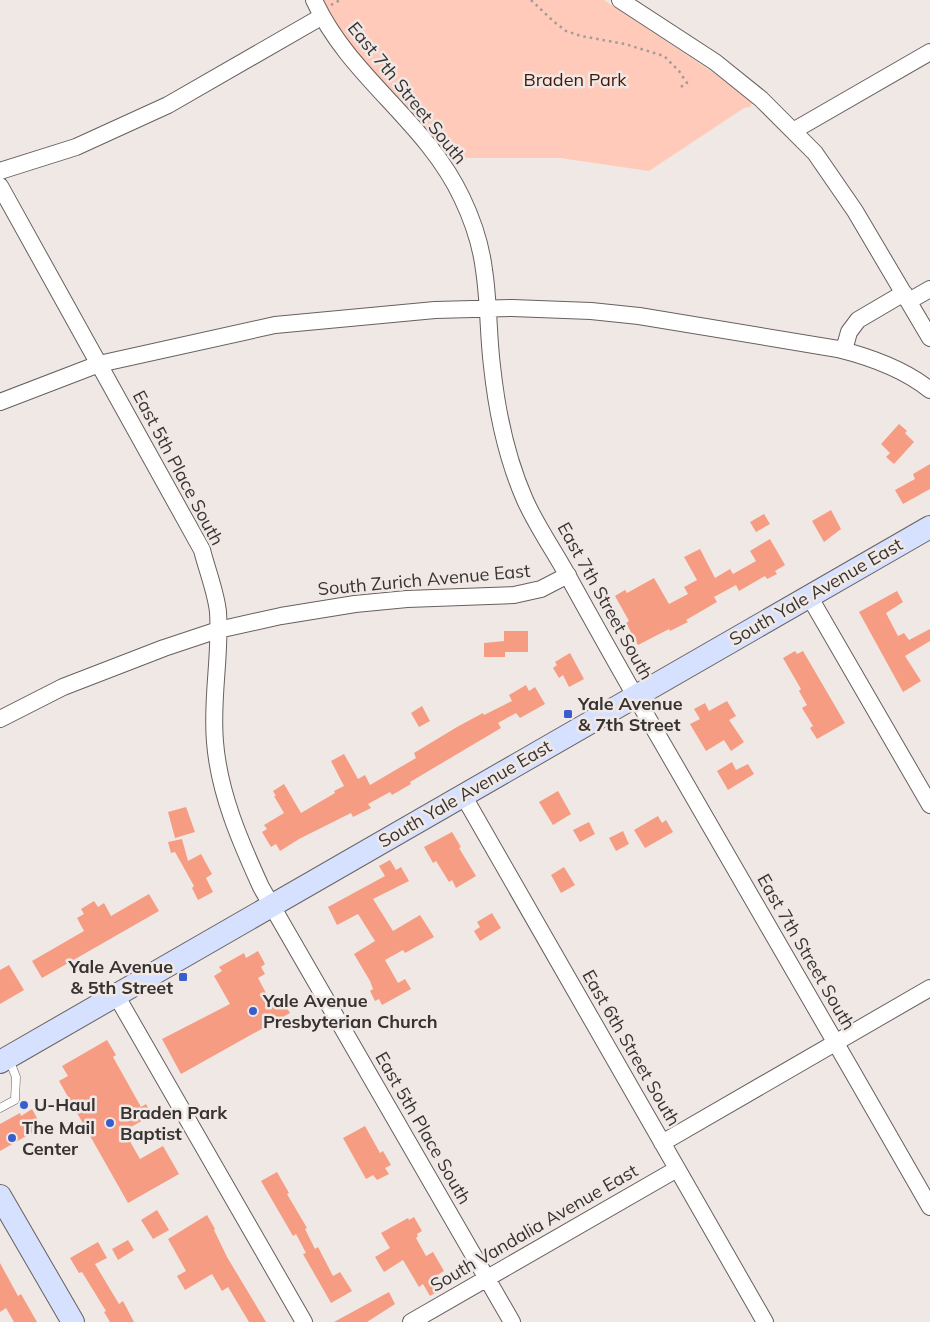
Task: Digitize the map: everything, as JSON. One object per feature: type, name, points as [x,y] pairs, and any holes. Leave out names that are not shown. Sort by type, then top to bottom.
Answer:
[{"type":"main road","name":"South Yale Avenue East","points":[[4,1060],[930,527]]},
{"type":"main road","points":[[0,1196],[73,1322]]},
{"type":"street","name":"East 7th Street South","points":[[314,0],[322,17],[353,63],[418,132],[445,166],[460,194],[473,222],[485,272],[491,364],[498,418],[526,502],[635,697],[930,1207]]},
{"type":"street","points":[[620,0],[715,62],[761,99],[814,153],[850,203],[930,338]]},
{"type":"street","points":[[0,171],[76,147],[168,105],[322,17]]},
{"type":"street","points":[[793,131],[930,52]]},
{"type":"street","name":"East 5th Place South","points":[[0,186],[202,550],[218,611],[213,709],[215,743],[223,788],[243,849],[261,887],[512,1322]]},
{"type":"street","points":[[844,350],[849,332],[858,320],[906,297],[930,289]]},
{"type":"street","points":[[0,402],[99,364],[275,325],[435,310],[488,308],[591,311],[639,316],[844,350],[877,361],[915,378],[930,390]]},
{"type":"street","name":"South Zurich Avenue East","points":[[0,718],[63,687],[218,630],[281,616],[355,604],[407,598],[514,595],[541,589],[568,575]]},
{"type":"street","points":[[809,596],[930,805]]},
{"type":"street","name":"East 6th Street South","points":[[463,795],[765,1322]]},
{"type":"street","points":[[662,1143],[930,988]]},
{"type":"street","points":[[116,995],[304,1322]]},
{"type":"street","name":"South Vandalia Avenue East","points":[[411,1322],[677,1169]]},
{"type":"lane","points":[[0,1108],[15,1100],[16,1077],[4,1060]]},
{"type":"path","points":[[532,0],[566,31],[581,36],[625,44],[664,56],[679,71],[687,83],[679,88]]},
{"type":"green space","name":"Braden Park","points":[[322,0],[604,0],[714,73],[752,103],[750,107],[744,108],[649,171],[560,158],[452,158],[361,58],[327,11]]},
{"type":"building","points":[[899,424],[907,431],[905,433],[914,442],[894,464],[886,457],[890,453],[881,444]]},
{"type":"building","points":[[930,464],[930,489],[903,504],[895,490],[915,479],[913,474]]},
{"type":"building","points":[[831,510],[841,529],[824,542],[812,521]]},
{"type":"building","points":[[764,514],[770,524],[756,532],[750,522]]},
{"type":"building","points":[[770,539],[785,565],[775,571],[777,574],[767,579],[765,576],[739,591],[736,585],[714,597],[717,602],[686,620],[688,622],[670,631],[669,629],[638,645],[626,623],[629,621],[615,596],[625,590],[627,593],[654,578],[669,604],[688,594],[684,587],[697,580],[684,557],[700,549],[715,578],[730,569],[733,574],[756,561],[750,551]]},
{"type":"building","points":[[897,591],[903,602],[886,613],[898,636],[904,633],[909,640],[930,629],[930,641],[905,656],[921,681],[903,692],[859,612]]},
{"type":"building","points":[[504,631],[528,631],[528,652],[505,652],[505,657],[484,657],[484,643],[504,641]]},
{"type":"building","points":[[795,651],[797,654],[803,651],[845,723],[817,739],[810,728],[813,726],[802,708],[807,705],[799,691],[801,689],[783,658]]},
{"type":"building","points":[[570,653],[584,679],[569,687],[563,675],[559,678],[553,668],[557,665],[555,662]]},
{"type":"building","points":[[526,685],[529,691],[535,687],[545,704],[520,718],[516,713],[498,723],[501,728],[410,782],[411,784],[392,795],[390,792],[368,804],[371,808],[353,817],[351,813],[299,839],[280,851],[276,844],[271,847],[262,832],[267,829],[264,825],[284,813],[273,791],[284,784],[301,813],[344,786],[331,761],[344,754],[358,779],[365,775],[370,785],[416,758],[414,753],[457,727],[483,713],[484,715],[512,701],[509,695]]},
{"type":"building","points":[[727,701],[736,716],[729,720],[744,742],[731,751],[724,740],[706,751],[690,724],[700,719],[694,709],[705,703],[709,711]]},
{"type":"building","points":[[422,706],[430,721],[419,727],[411,713]]},
{"type":"building","points":[[732,762],[736,770],[748,764],[754,774],[728,790],[717,771]]},
{"type":"building","points":[[558,791],[571,814],[553,825],[539,802]]},
{"type":"building","points":[[186,807],[195,832],[175,838],[168,812]]},
{"type":"building","points":[[658,816],[662,823],[666,820],[673,832],[645,848],[634,830]]},
{"type":"building","points":[[589,822],[595,834],[580,842],[573,830]]},
{"type":"building","points":[[623,831],[629,844],[616,851],[609,838]]},
{"type":"building","points":[[452,832],[461,847],[459,848],[476,876],[456,888],[452,880],[449,882],[436,861],[433,863],[424,847]]},
{"type":"building","points":[[182,839],[188,861],[201,854],[212,874],[206,878],[213,892],[198,900],[192,888],[194,886],[175,852],[171,853],[168,842]]},
{"type":"building","points":[[390,860],[396,870],[401,867],[409,881],[373,899],[393,931],[420,915],[434,937],[405,953],[403,950],[385,960],[398,983],[405,979],[411,989],[382,1005],[379,999],[375,1001],[370,991],[373,989],[370,981],[354,954],[375,941],[358,914],[337,925],[328,907],[385,876],[379,866]]},
{"type":"building","points":[[564,867],[575,885],[561,893],[551,875]]},
{"type":"building","points":[[149,894],[159,911],[42,978],[32,961],[84,931],[77,918],[84,914],[81,909],[94,901],[98,907],[104,903],[111,916]]},
{"type":"building","points":[[492,913],[501,928],[480,941],[474,931],[480,927],[477,922]]},
{"type":"building","name":"Yale Avenue Presbyterian Church","points":[[258,951],[265,964],[261,967],[265,974],[258,978],[274,1008],[284,1003],[290,1013],[181,1074],[162,1039],[230,1004],[214,976],[222,971],[219,967],[244,953],[246,958]]},
{"type":"building","points":[[9,965],[24,990],[0,1004],[0,970]]},
{"type":"building","name":"Braden Park Baptist","points":[[107,1040],[116,1055],[113,1057],[141,1107],[146,1104],[152,1115],[124,1131],[140,1159],[163,1146],[179,1174],[128,1203],[59,1081],[68,1076],[62,1066]]},
{"type":"building","name":"The Mail Center","points":[[32,1109],[42,1127],[0,1151],[0,1124],[20,1113],[21,1116]]},
{"type":"building","points":[[365,1126],[380,1153],[383,1151],[391,1165],[385,1168],[389,1174],[377,1180],[373,1175],[366,1179],[343,1138]]},
{"type":"building","points":[[277,1172],[289,1193],[287,1194],[307,1228],[305,1229],[315,1249],[318,1247],[333,1276],[340,1272],[352,1291],[331,1303],[303,1254],[306,1253],[296,1234],[293,1236],[261,1181]]},
{"type":"building","points":[[157,1210],[169,1230],[153,1239],[141,1220]]},
{"type":"building","points":[[207,1215],[227,1257],[266,1322],[249,1322],[228,1287],[222,1291],[212,1274],[185,1290],[177,1276],[186,1271],[168,1239]]},
{"type":"building","points":[[414,1217],[422,1231],[417,1234],[416,1238],[426,1256],[433,1252],[444,1271],[436,1276],[443,1288],[430,1296],[423,1284],[419,1287],[403,1260],[384,1272],[375,1257],[390,1248],[381,1233],[408,1218],[409,1220]]},
{"type":"building","points":[[128,1240],[134,1250],[118,1260],[112,1249]]},
{"type":"building","points":[[98,1242],[107,1258],[95,1264],[119,1304],[123,1301],[134,1322],[110,1322],[104,1312],[106,1311],[82,1272],[79,1273],[70,1258]]},
{"type":"building","points":[[0,1263],[18,1296],[21,1294],[37,1322],[14,1322],[6,1308],[0,1312]]},
{"type":"building","points":[[389,1292],[395,1304],[367,1322],[334,1322]]},
{"type":"place","name":"Yale Avenue & 7th Street","points":[[568,714]]},
{"type":"place","name":"Yale Avenue & 5th Street","points":[[183,977]]},
{"type":"place","name":"Yale Avenue Presbyterian Church","points":[[253,1011]]},
{"type":"place","name":"U-Haul","points":[[24,1105]]},
{"type":"place","name":"Braden Park Baptist","points":[[110,1123]]},
{"type":"place","name":"The Mail Center","points":[[12,1138]]}]
